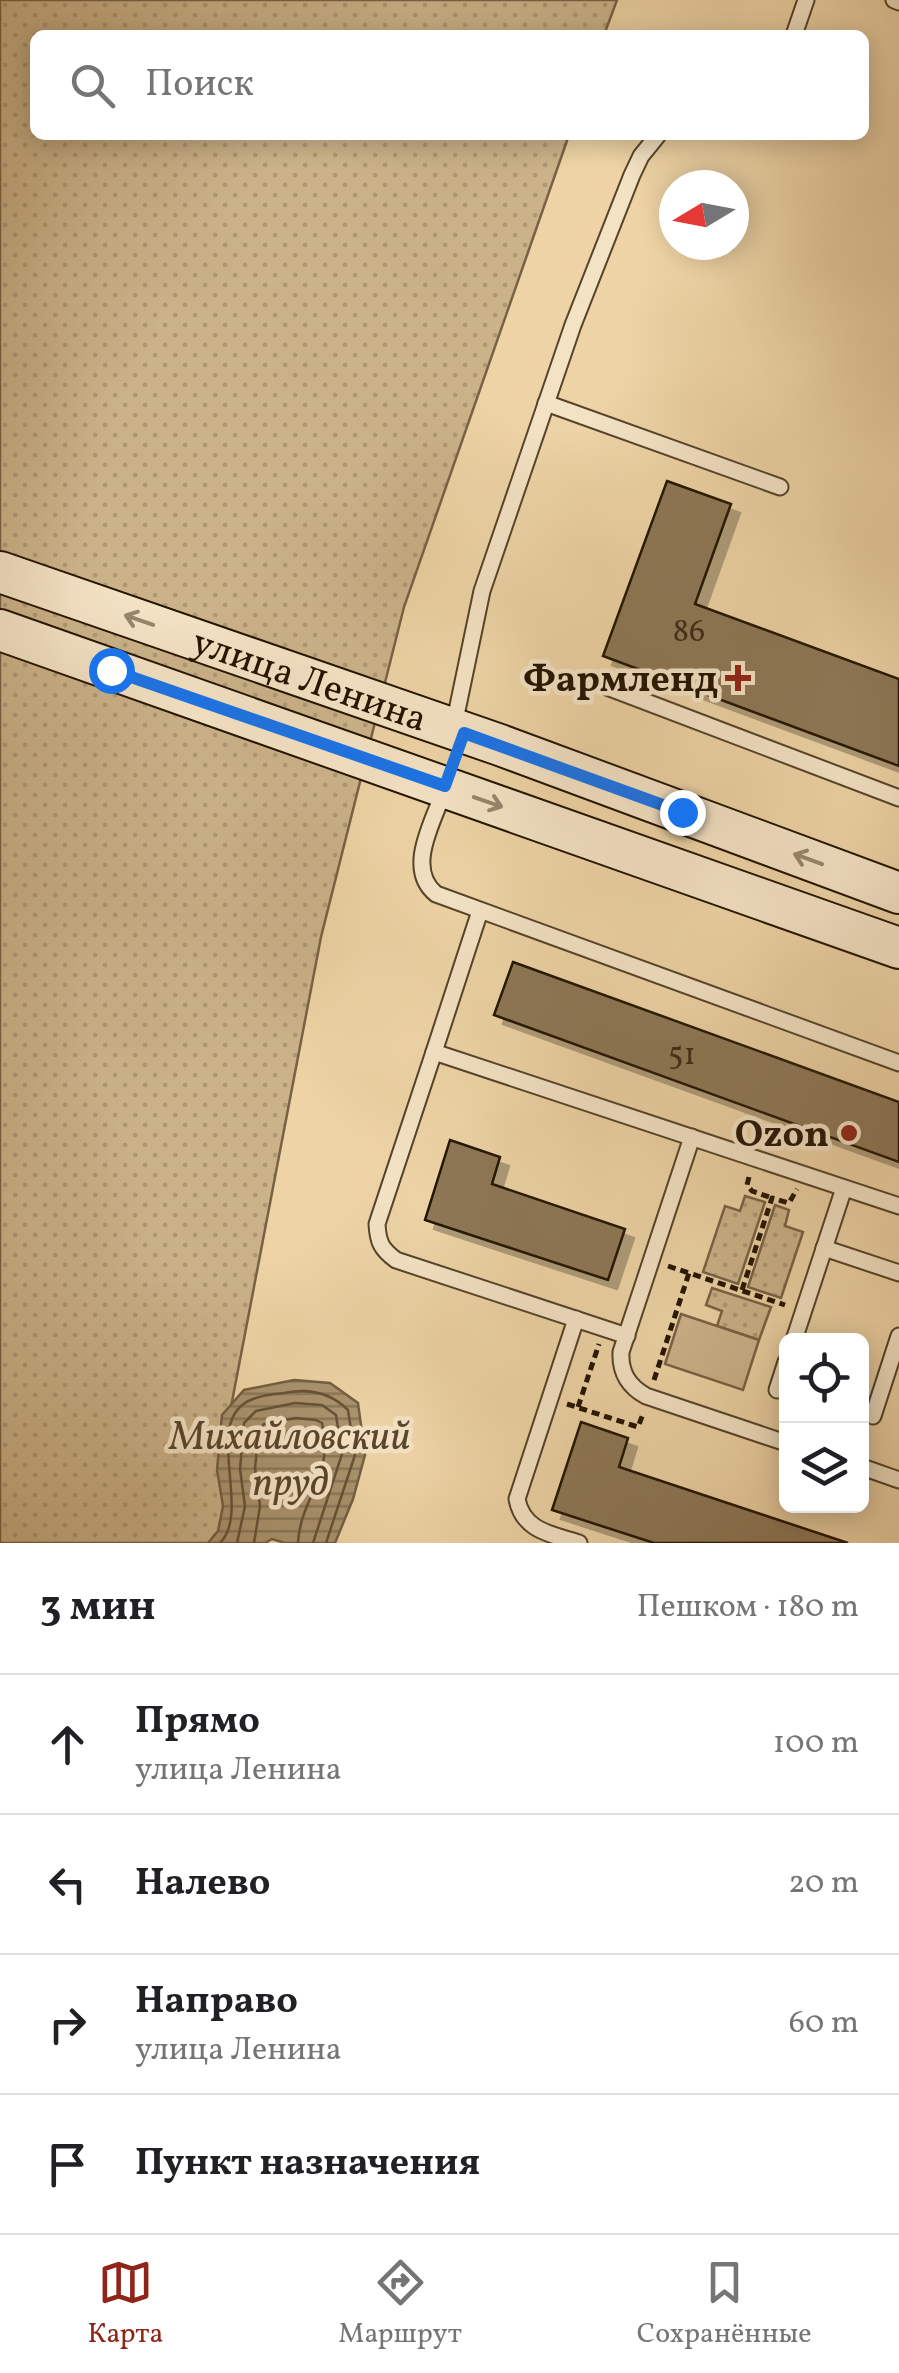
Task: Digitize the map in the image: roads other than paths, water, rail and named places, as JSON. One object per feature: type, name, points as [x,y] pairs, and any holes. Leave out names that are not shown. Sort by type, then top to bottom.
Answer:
[{"type":"street","name":"улица Ленина","points":[[0,572],[458,731],[899,893]]},
{"type":"street","name":"улица Ленина","points":[[0,630],[899,948]]},
{"type":"street","points":[[445,786],[458,731]]},
{"type":"lane","points":[[796,30],[806,0]]},
{"type":"lane","points":[[458,731],[482,592],[546,402],[632,176],[654,140]]},
{"type":"lane","points":[[546,402],[780,487]]},
{"type":"lane","points":[[607,686],[899,798]]},
{"type":"lane","points":[[445,786],[421,859],[423,881],[436,894],[899,1063]]},
{"type":"lane","points":[[480,911],[377,1224],[378,1242],[396,1260],[626,1336]]},
{"type":"lane","points":[[434,1052],[899,1206]]},
{"type":"lane","points":[[692,1138],[626,1336],[622,1352],[624,1374],[637,1391],[648,1397],[779,1440]]},
{"type":"lane","points":[[796,1333],[844,1188]]},
{"type":"lane","points":[[824,1248],[899,1273]]},
{"type":"lane","points":[[576,1319],[517,1499],[520,1514],[536,1529],[579,1543]]},
{"type":"lane","points":[[872,1416],[899,1336]]},
{"type":"lane","points":[[777,1390],[779,1384]]},
{"type":"lane","points":[[869,1469],[899,1480]]},
{"type":"water","name":"Михайловский пруд","points":[[294,1380],[330,1383],[358,1403],[365,1455],[335,1543],[285,1543],[272,1539],[265,1543],[208,1543],[218,1531],[223,1506],[217,1470],[222,1415],[244,1390]]},
{"type":"place","name":"Фармленд","points":[[738,678]]},
{"type":"place","name":"Ozon","points":[[849,1133]]}]
